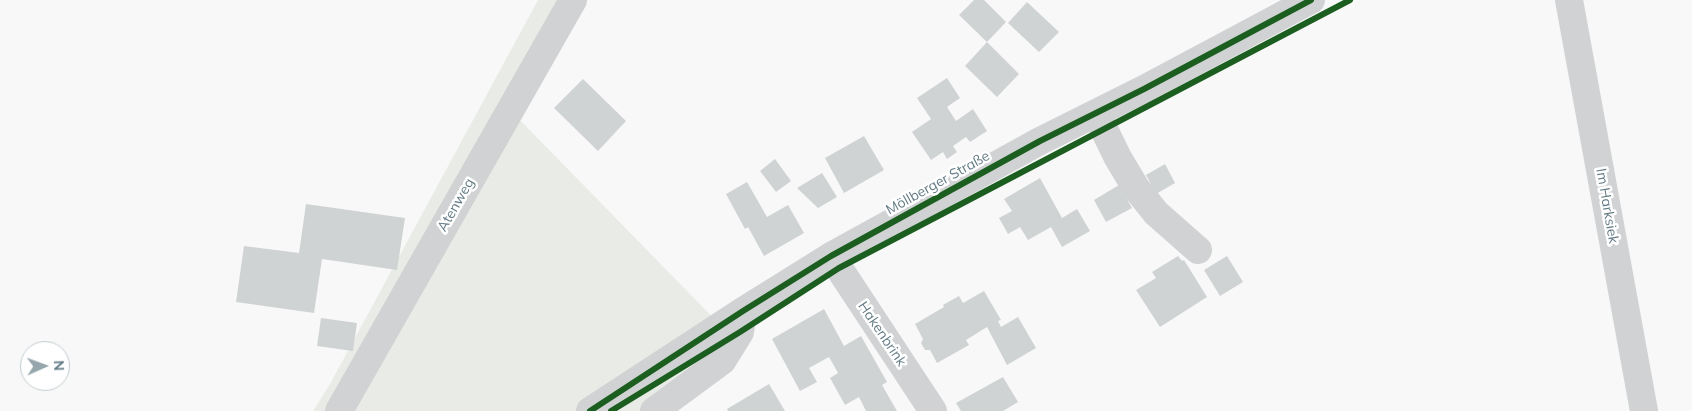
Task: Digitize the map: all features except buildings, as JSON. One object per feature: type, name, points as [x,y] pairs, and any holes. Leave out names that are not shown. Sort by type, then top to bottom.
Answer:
[{"type":"street","name":"Atenweg","points":[[339,411],[573,0]]},
{"type":"street","name":"Möllberger Straße","points":[[590,411],[831,256],[1040,141],[1311,0]]},
{"type":"street","name":"Im Harksiek","points":[[1569,0],[1644,411]]},
{"type":"street","points":[[1096,113],[1118,158],[1136,188],[1156,213],[1198,250]]},
{"type":"street","name":"Hakenbrink","points":[[831,256],[933,411]]},
{"type":"street","points":[[654,411],[722,361],[740,332],[743,311]]},
{"type":"shaded area","points":[[538,0],[578,0],[514,114],[732,337],[659,411],[313,411],[330,384]]},
{"type":"cycle path","points":[[590,411],[831,256],[1040,141],[1144,89],[1311,0]]},
{"type":"cycle path","points":[[611,411],[740,332],[839,268],[1350,0]]}]
